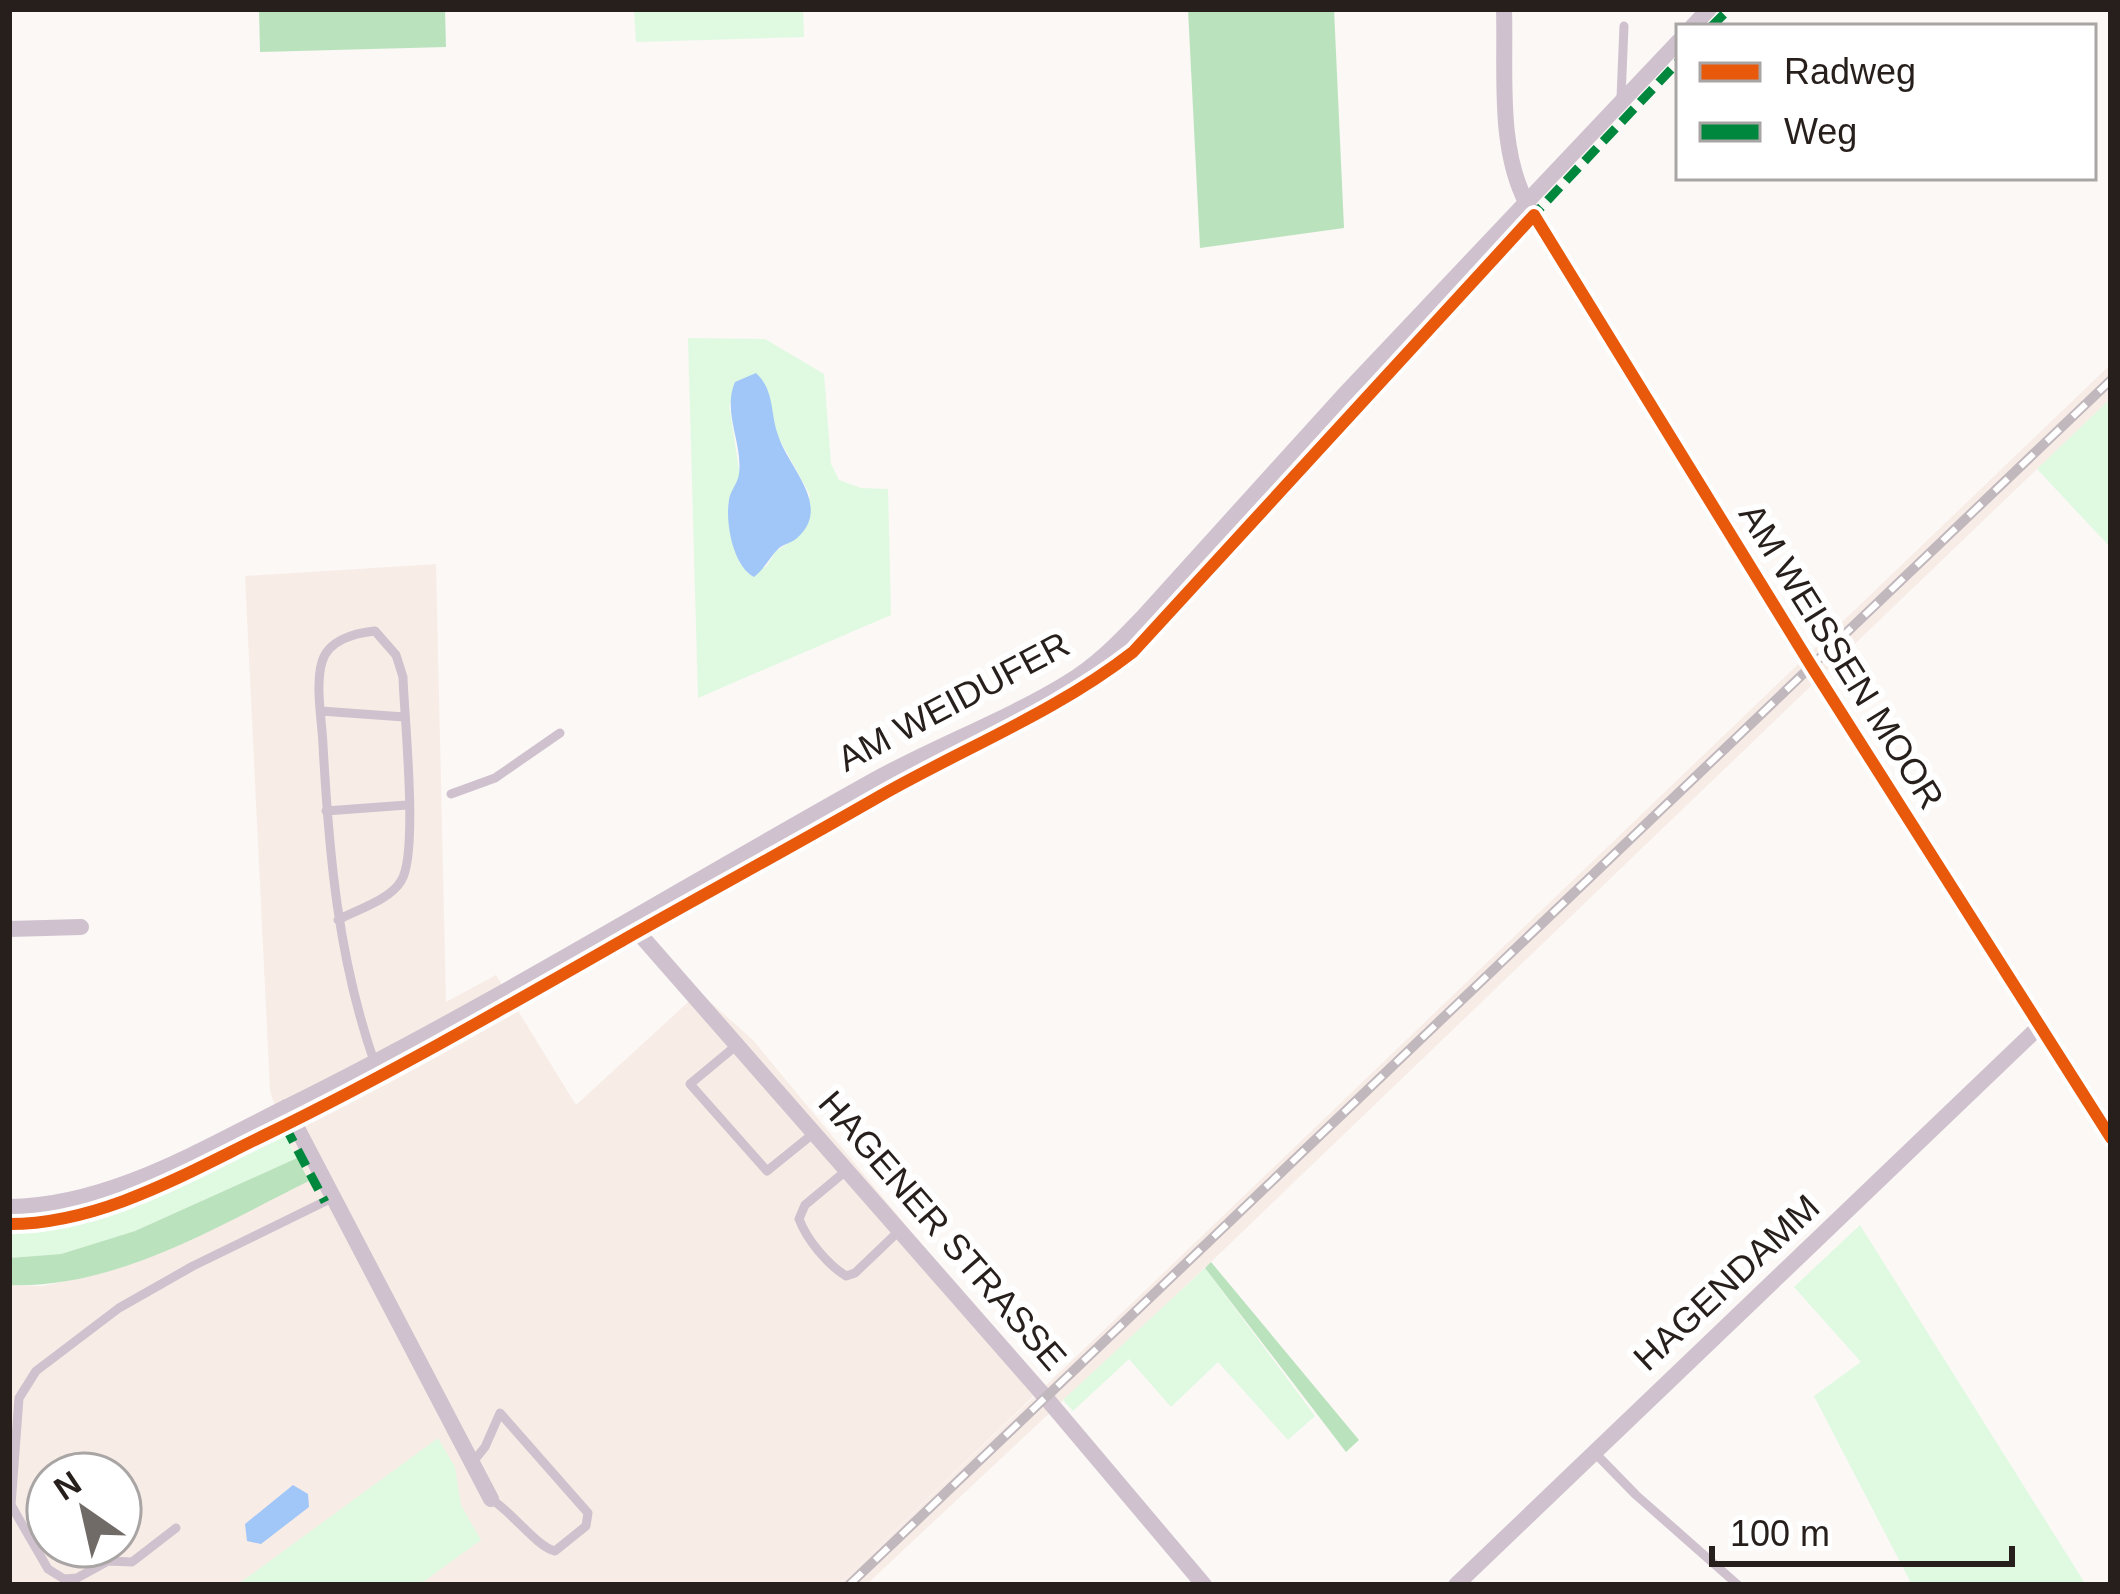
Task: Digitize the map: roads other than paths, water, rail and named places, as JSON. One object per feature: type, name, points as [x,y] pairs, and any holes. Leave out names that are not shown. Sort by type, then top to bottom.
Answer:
[{"type":"street","name":"AM WEISSEN MOOR","points":[[1504,9],[1509,151],[1516,183],[1527,204],[2040,1026],[2105,1113],[2111,1138]]},
{"type":"street","name":"AM WEIDUFER","points":[[9,1207],[62,1204],[131,1181],[375,1064],[874,780],[1066,684],[1108,653],[1676,44]]},
{"type":"street","name":"HAGENER STRASSE","points":[[629,922],[1204,1585]]},
{"type":"street","points":[[9,929],[81,927]]},
{"type":"street","name":"HAGENDAMM","points":[[1456,1585],[2040,1026]]},
{"type":"street","points":[[286,1107],[491,1498]]},
{"type":"lane","points":[[1621,103],[1624,26]]},
{"type":"lane","points":[[338,920],[388,894],[401,882],[410,854],[403,677],[396,655],[375,632],[357,632],[337,642],[321,663],[326,811],[338,920],[348,975],[375,1064]]},
{"type":"lane","points":[[321,711],[404,717]]},
{"type":"lane","points":[[451,794],[495,778],[560,733]]},
{"type":"lane","points":[[326,811],[407,805]]},
{"type":"lane","points":[[737,1045],[690,1084],[767,1171],[814,1132]]},
{"type":"lane","points":[[847,1170],[805,1205],[799,1219],[835,1269],[846,1276],[855,1273],[900,1231]]},
{"type":"lane","points":[[176,1528],[132,1562],[108,1561],[64,1580],[48,1569],[11,1505],[20,1398],[36,1370],[119,1308],[334,1197]]},
{"type":"lane","points":[[472,1463],[485,1447],[500,1412],[588,1513],[586,1526],[555,1551],[543,1549],[514,1513],[491,1498]]},
{"type":"lane","points":[[1594,1452],[1738,1585]]},
{"type":"water","points":[[756,373],[766,387],[778,435],[805,487],[811,514],[807,527],[779,548],[754,577],[736,554],[728,509],[739,462],[732,393],[735,382]]},
{"type":"water","points":[[293,1485],[308,1494],[309,1507],[261,1544],[247,1541],[245,1524]]},
{"type":"railway","points":[[849,1585],[2111,380]]}]
